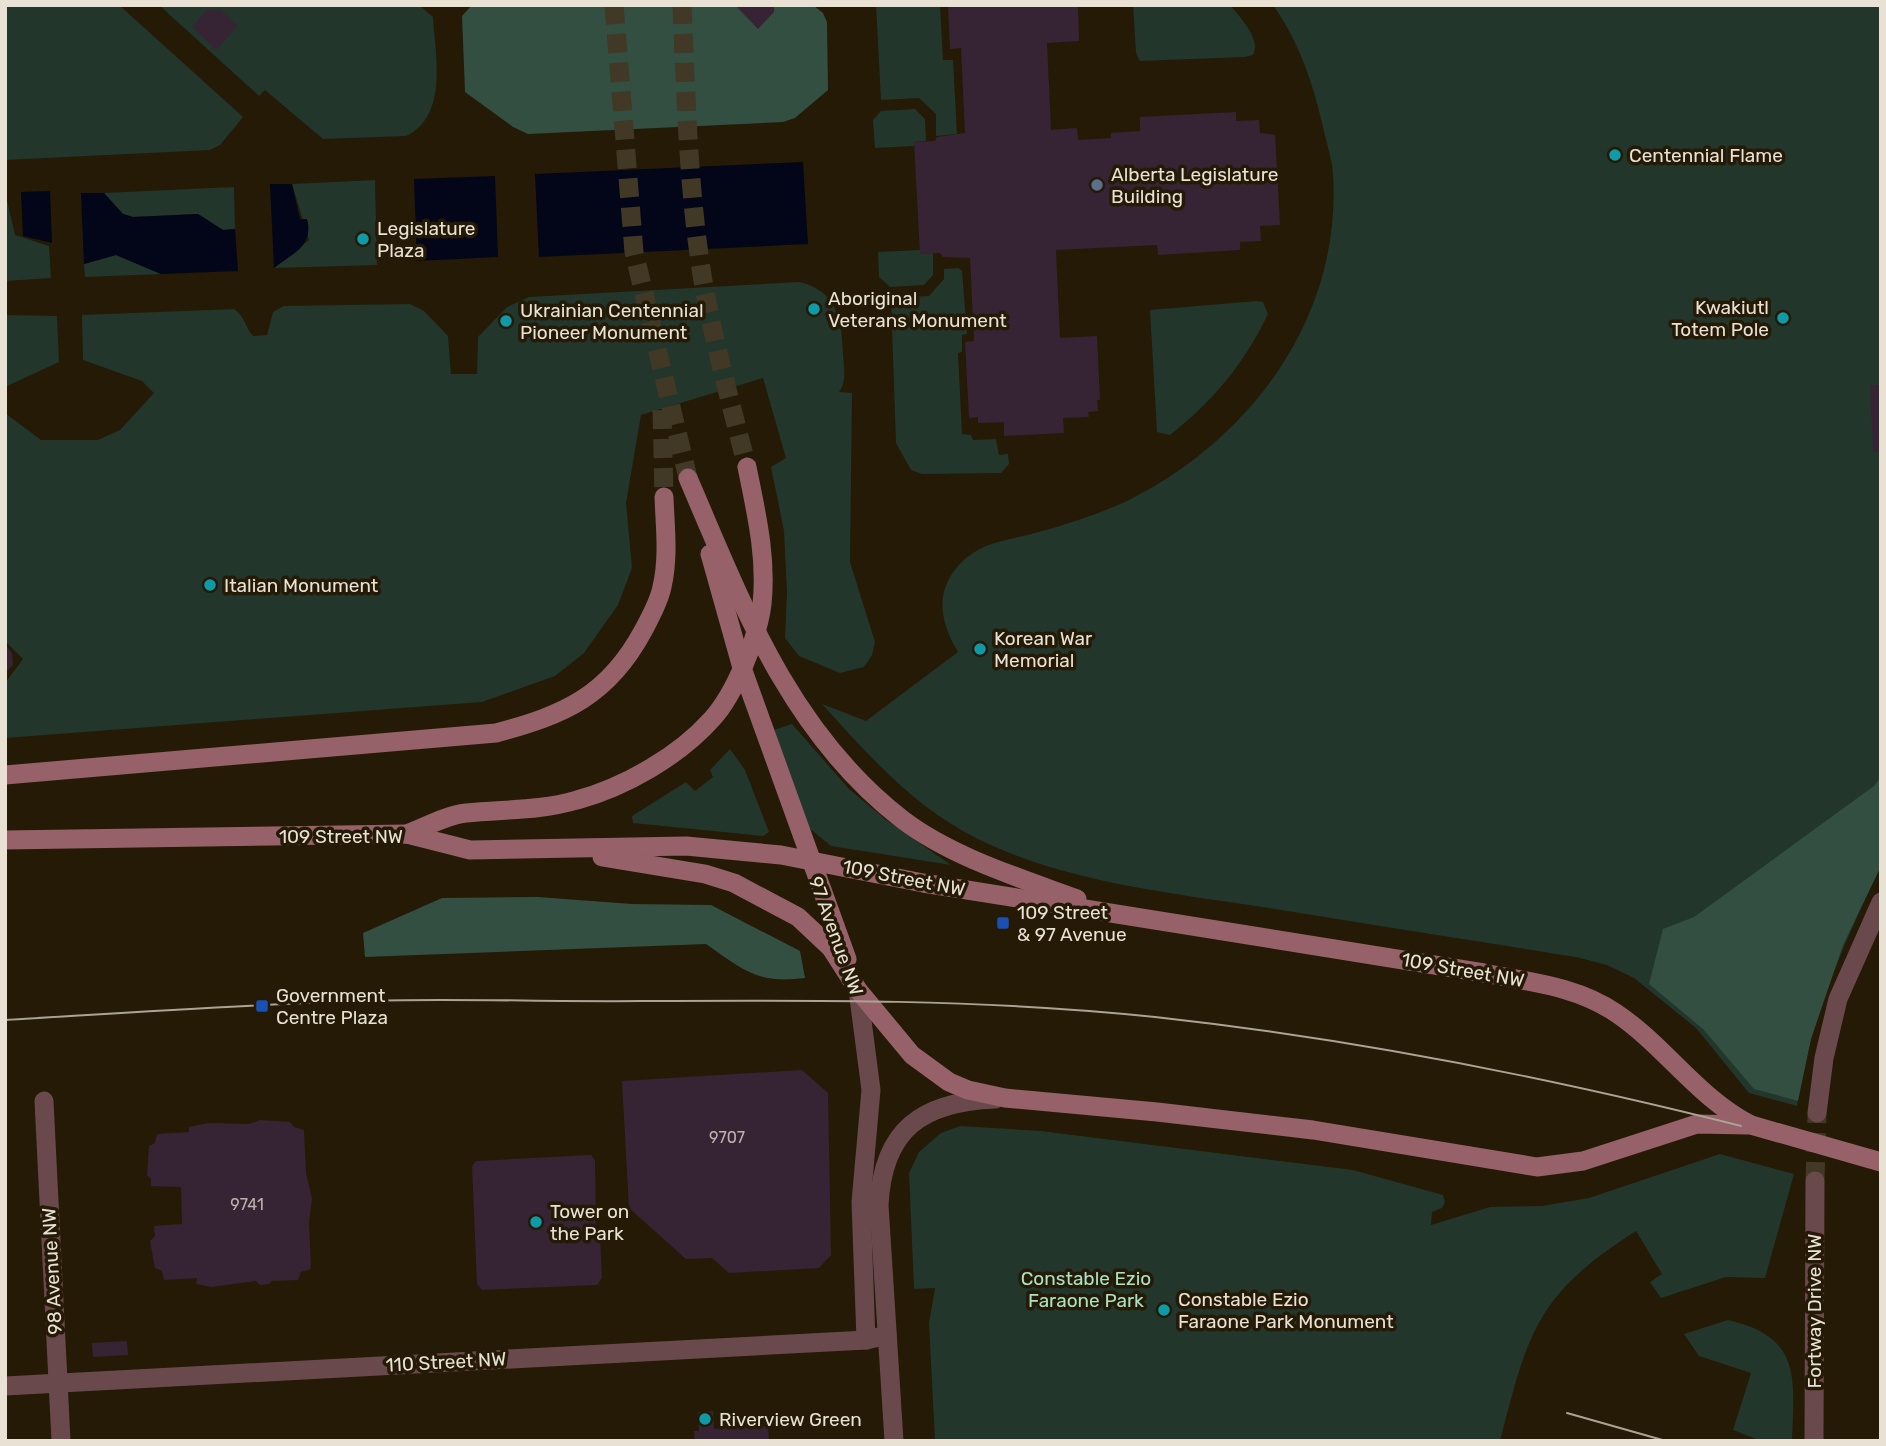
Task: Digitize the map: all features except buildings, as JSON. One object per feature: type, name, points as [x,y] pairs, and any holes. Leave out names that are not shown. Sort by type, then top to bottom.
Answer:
[{"type":"main road","points":[[407,834],[464,813],[530,811],[609,789],[658,762],[696,735],[714,717],[756,637],[762,602],[760,531],[747,467]]},
{"type":"main road","name":"97 Avenue NW","points":[[756,637],[688,478],[742,668],[858,990]]},
{"type":"main road","points":[[5,775],[496,733],[574,707],[615,674],[650,619],[662,588],[666,550],[664,496]]},
{"type":"main road","points":[[756,637],[806,718],[854,777],[905,821],[987,867],[1120,914]]},
{"type":"main road","name":"109 Street NW","points":[[5,840],[407,834],[470,850],[686,846],[809,859],[923,883],[1484,972],[1568,990],[1614,1011],[1638,1029],[1719,1106],[1751,1125],[1881,1163]]},
{"type":"main road","points":[[556,849],[705,874],[743,888],[798,917],[817,932],[858,990]]},
{"type":"main road","name":"109 Street NW","points":[[858,990],[901,1042],[926,1067],[948,1082],[1005,1098],[1313,1130],[1537,1167],[1583,1161],[1697,1124],[1751,1125]]},
{"type":"street","points":[[1816,1113],[1824,1058],[1838,999],[1881,902]]},
{"type":"street","name":"97 Avenue NW","points":[[858,990],[871,1090],[861,1202],[866,1340]]},
{"type":"street","points":[[894,1441],[879,1205],[881,1175],[889,1154],[903,1132],[916,1121],[938,1109],[966,1100],[1005,1098]]},
{"type":"street","name":"98 Avenue NW","points":[[44,1101],[61,1441]]},
{"type":"street","name":"Fortway Drive NW","points":[[1814,1441],[1815,1181]]},
{"type":"street","name":"110 Street NW","points":[[5,1385],[866,1340],[887,1335]]},
{"type":"green space","points":[[9,5],[119,5],[243,117],[220,145],[210,150],[5,160],[5,10]]},
{"type":"green space","points":[[159,5],[419,5],[433,17],[437,66],[434,99],[429,114],[420,126],[406,136],[323,139],[265,90],[259,96]]},
{"type":"green space","points":[[472,5],[813,5],[823,13],[827,22],[828,90],[795,118],[783,122],[528,134],[513,127],[465,92],[462,16]]},
{"type":"green space","points":[[876,5],[940,5],[943,60],[953,60],[957,134],[936,136],[936,114],[919,98],[881,100]]},
{"type":"green space","points":[[1133,5],[1230,5],[1252,36],[1255,43],[1253,55],[1140,61],[1136,53]]},
{"type":"green space","points":[[1273,5],[1881,5],[1881,866],[1841,953],[1819,1013],[1797,1106],[1749,1093],[1696,1028],[1634,978],[1607,965],[1576,957],[1150,890],[1079,875],[1011,853],[955,826],[913,796],[875,761],[822,704],[866,721],[958,652],[946,627],[942,603],[948,580],[966,558],[990,544],[1058,527],[1103,511],[1125,502],[1170,476],[1212,445],[1248,409],[1279,369],[1304,325],[1322,277],[1332,227],[1333,174],[1310,79],[1298,48]]},
{"type":"green space","points":[[915,109],[925,119],[926,141],[914,142],[914,146],[875,148],[873,120],[881,111]]},
{"type":"green space","points":[[375,180],[377,265],[274,268],[309,240],[292,184]]},
{"type":"green space","points":[[234,187],[235,229],[223,230],[198,214],[133,217],[123,214],[104,193]]},
{"type":"green space","points":[[6,196],[15,235],[49,246],[51,278],[5,281]]},
{"type":"green space","points":[[920,250],[920,254],[933,253],[933,275],[924,285],[890,287],[879,277],[878,252]]},
{"type":"green space","points":[[116,255],[161,274],[85,277],[84,264]]},
{"type":"green space","points":[[958,268],[962,271],[967,334],[962,335],[962,352],[958,353],[962,434],[971,435],[973,440],[996,439],[999,455],[1008,454],[1009,464],[1001,473],[922,474],[911,470],[896,443],[891,298],[929,296],[944,279],[944,269]]},
{"type":"green space","points":[[800,282],[823,293],[835,310],[841,331],[844,370],[839,392],[852,393],[850,562],[875,642],[872,655],[864,667],[840,673],[799,656],[785,638],[787,592],[784,531],[771,467],[786,458],[763,378],[641,415],[626,503],[632,568],[618,605],[584,653],[555,676],[482,702],[5,738],[5,683],[23,659],[5,641],[5,413],[41,440],[98,440],[120,430],[154,393],[142,381],[83,360],[82,315],[234,309],[253,336],[267,335],[273,312],[284,306],[410,304],[424,311],[448,336],[451,374],[477,374],[478,337],[507,307],[529,297]]},
{"type":"green space","points":[[1263,302],[1268,314],[1238,365],[1214,395],[1170,435],[1157,432],[1150,310]]},
{"type":"green space","points":[[5,315],[57,316],[59,362],[5,387]]},
{"type":"green space","points":[[792,724],[849,789],[885,819],[951,865],[831,846],[809,828],[774,730]]},
{"type":"green space","points":[[730,749],[745,770],[769,832],[763,836],[633,823],[632,816],[686,782],[695,791],[713,777],[710,770]]},
{"type":"green space","points":[[1881,777],[1881,866],[1843,945],[1811,1039],[1798,1101],[1754,1089],[1703,1029],[1649,984],[1663,929],[1694,917],[1874,786]]},
{"type":"green space","points":[[538,897],[632,904],[711,905],[800,951],[805,978],[762,977],[741,968],[706,944],[365,957],[363,933],[442,898]]},
{"type":"green space","name":"Constable Ezio Faraone Park","points":[[960,1126],[1041,1131],[1353,1170],[1443,1195],[1445,1202],[1442,1208],[1432,1212],[1431,1225],[1490,1207],[1542,1206],[1589,1198],[1720,1154],[1794,1174],[1765,1278],[1726,1277],[1661,1298],[1650,1282],[1662,1274],[1636,1231],[1577,1275],[1557,1296],[1529,1343],[1500,1441],[935,1441],[929,1323],[935,1288],[914,1289],[909,1173],[919,1152],[941,1133]]},
{"type":"green space","points":[[1728,1320],[1752,1327],[1770,1337],[1781,1349],[1792,1379],[1792,1441],[1761,1441],[1733,1430],[1751,1373],[1699,1356],[1684,1334]]},
{"type":"water","points":[[803,162],[808,244],[539,257],[535,174]]},
{"type":"water","points":[[495,176],[498,257],[417,261],[414,179]]},
{"type":"water","points":[[270,184],[292,184],[300,219],[307,219],[308,228],[305,242],[300,248],[274,268]]},
{"type":"water","points":[[50,191],[52,243],[23,236],[21,192]]},
{"type":"water","points":[[81,193],[104,193],[123,214],[133,217],[198,214],[223,230],[235,229],[238,271],[161,274],[116,255],[84,264]]},
{"type":"tunnel","points":[[614,5],[634,252],[688,478]]},
{"type":"tunnel","points":[[682,5],[688,140],[697,242],[711,324],[747,467]]},
{"type":"tunnel","points":[[662,410],[664,497]]},
{"type":"tunnel","points":[[1815,1181],[1817,1113]]},
{"type":"tram line","points":[[5,1020],[269,1005],[428,1000],[898,1002],[1091,1011],[1247,1028],[1521,1075],[1701,1116],[1881,1163]]},
{"type":"tram line","points":[[1567,1413],[1666,1441]]},
{"type":"place","name":"Centennial Flame","points":[[1615,155]]},
{"type":"place","name":"Alberta Legislature Building","points":[[1097,185]]},
{"type":"place","name":"Legislature Plaza","points":[[363,239]]},
{"type":"place","name":"Aboriginal Veterans Monument","points":[[814,309]]},
{"type":"place","name":"Kwakiutl Totem Pole","points":[[1783,318]]},
{"type":"place","name":"Ukrainian Centennial Pioneer Monument","points":[[506,321]]},
{"type":"place","name":"Italian Monument","points":[[210,585]]},
{"type":"place","name":"Korean War Memorial","points":[[980,649]]},
{"type":"place","name":"109 Street & 97 Avenue","points":[[1003,923]]},
{"type":"place","name":"Government Centre Plaza","points":[[262,1006]]},
{"type":"place","name":"Tower on the Park","points":[[536,1222]]},
{"type":"place","name":"Constable Ezio Faraone Park Monument","points":[[1164,1310]]},
{"type":"place","name":"Riverview Green","points":[[705,1419]]}]
